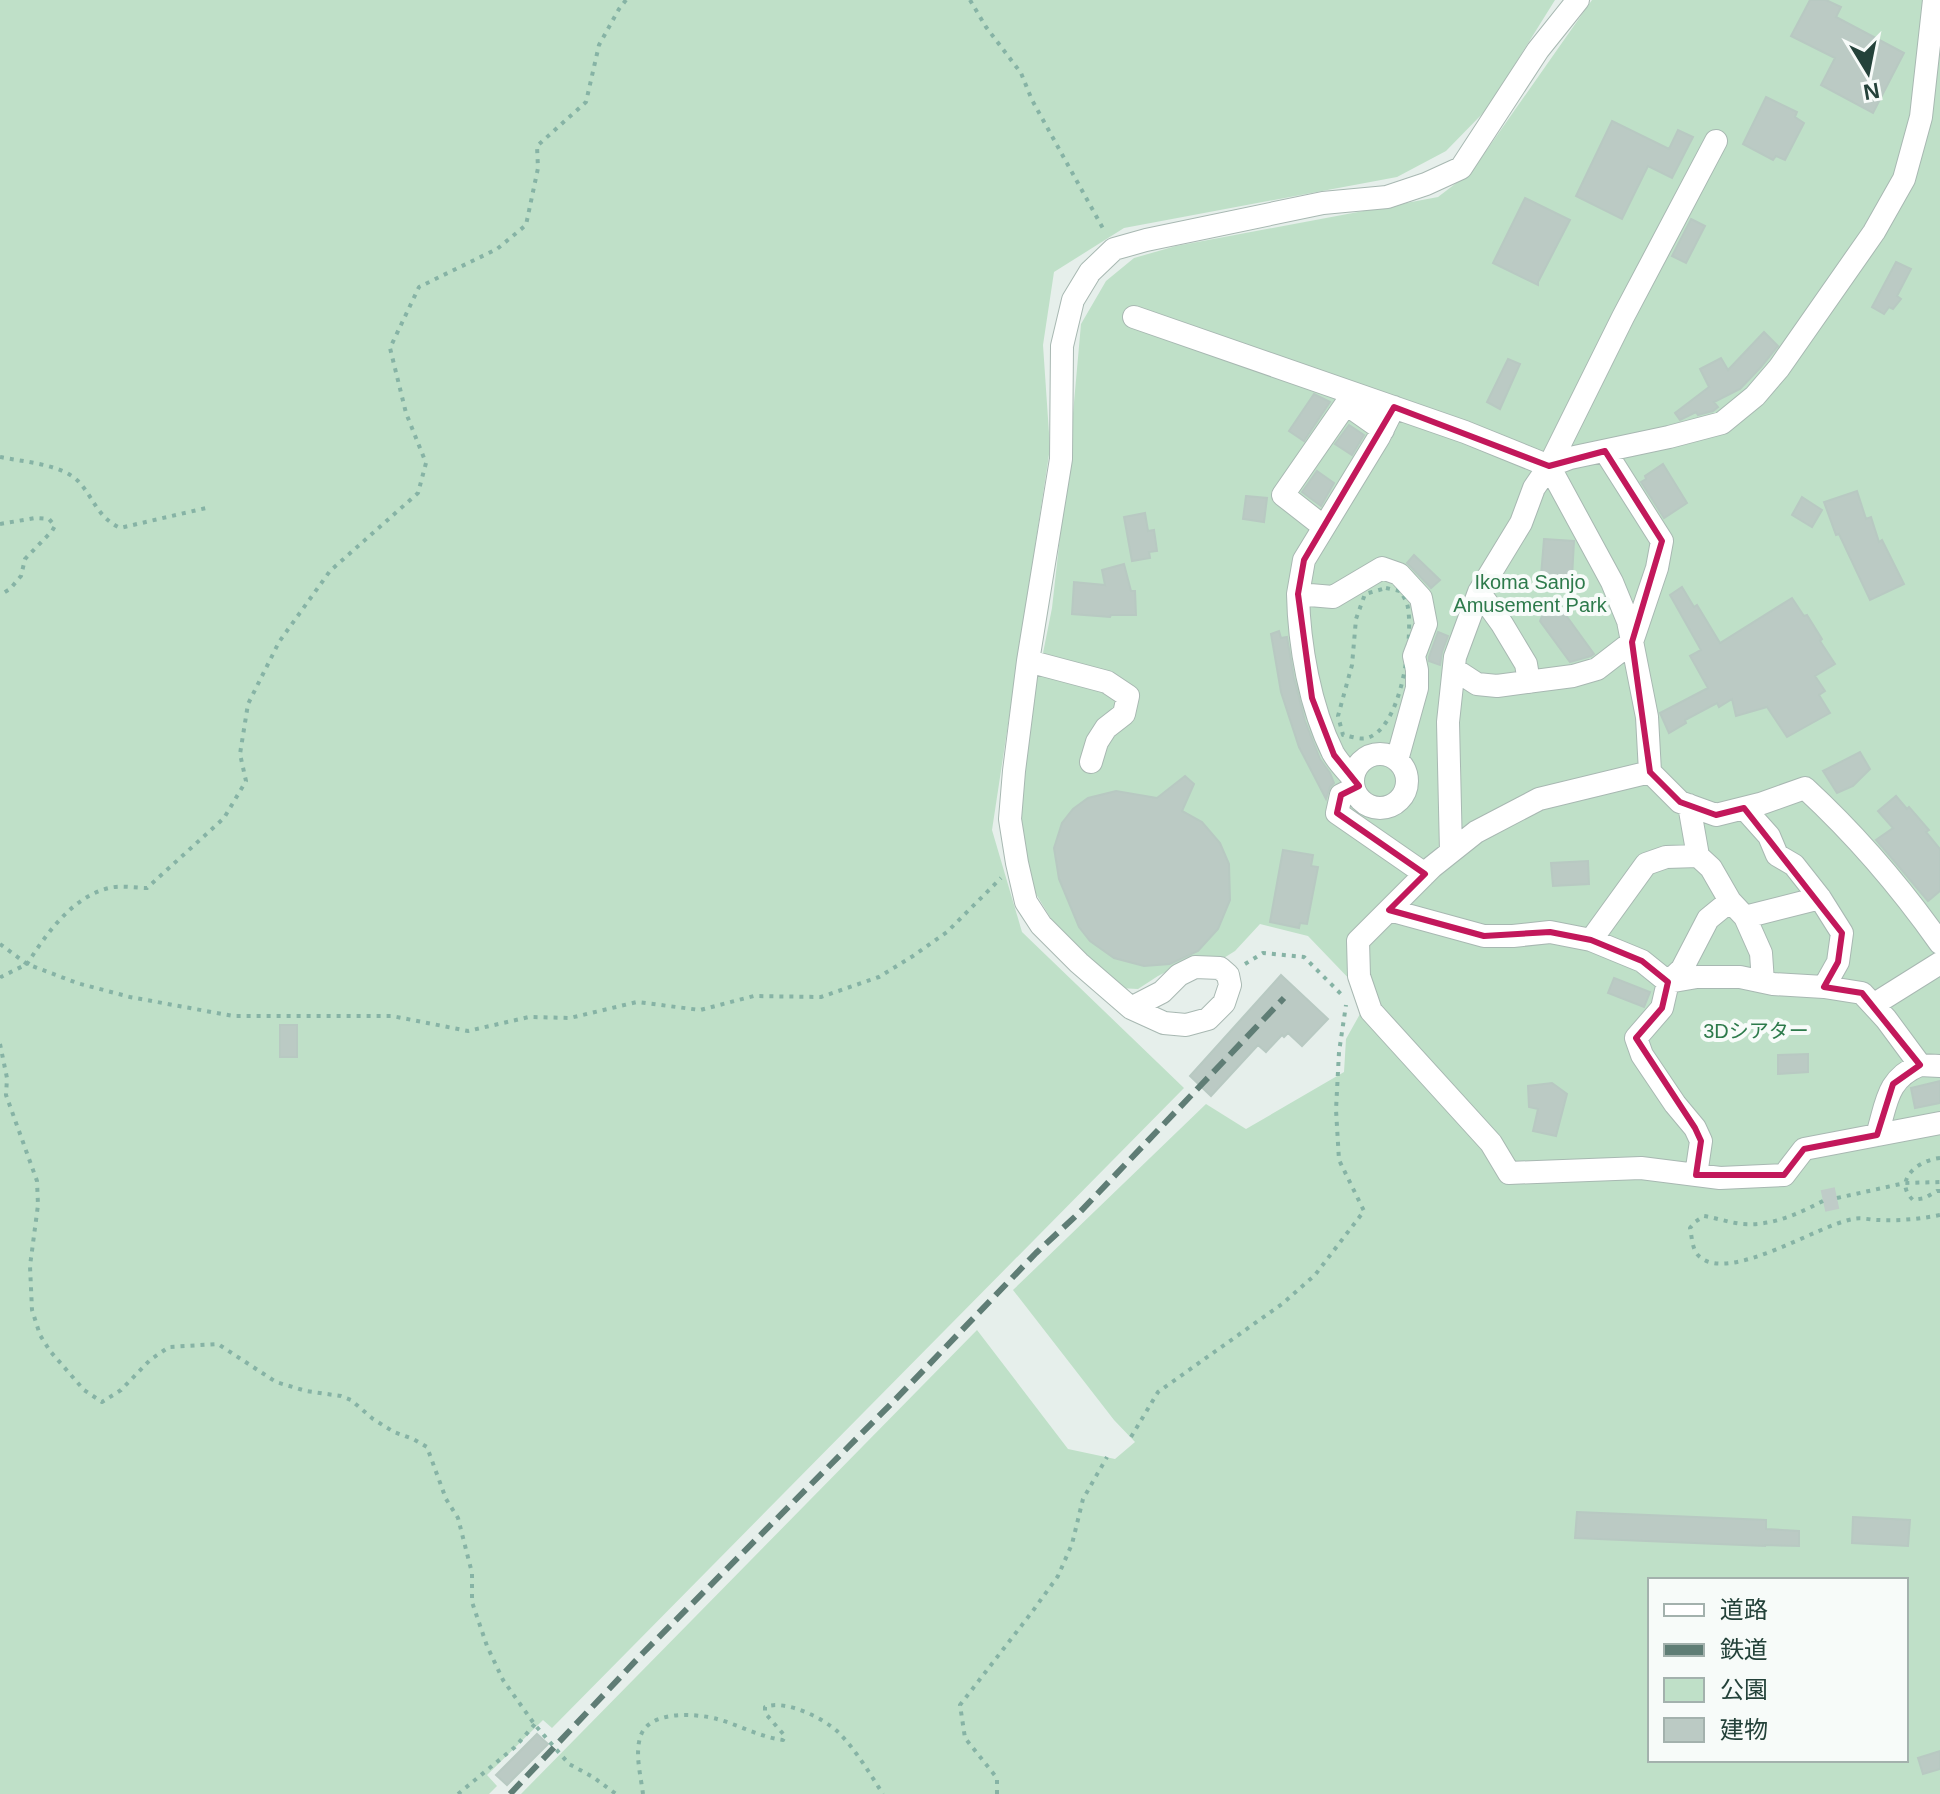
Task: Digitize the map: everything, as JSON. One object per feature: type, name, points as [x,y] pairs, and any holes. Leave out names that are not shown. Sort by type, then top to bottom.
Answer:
[{"type":"street","points":[[1131,1008],[1162,992],[1179,975],[1195,967],[1220,968],[1228,975],[1230,985],[1224,1003],[1208,1019],[1186,1025],[1164,1023],[1131,1008],[1041,925],[1026,902],[1010,819],[1028,661],[1061,459],[1062,346],[1073,300],[1090,272],[1114,249],[1323,203],[1387,197],[1461,168],[1538,50],[1578,0]]},
{"type":"street","points":[[1549,466],[1570,458],[1722,423],[1755,396],[1779,368],[1874,232],[1904,179],[1921,117],[1934,0]]},
{"type":"street","points":[[1451,851],[1448,722],[1455,657],[1479,592],[1521,523],[1534,488],[1549,466],[1716,141]]},
{"type":"street","points":[[1134,317],[1465,432],[1549,466],[1612,582],[1628,621],[1647,717],[1650,772],[1680,802],[1716,815],[1805,788],[1841,822],[1904,893],[1940,943]]},
{"type":"street","points":[[1324,527],[1283,495],[1346,404],[1383,430]]},
{"type":"street","points":[[1394,407],[1304,560],[1298,594],[1299,622],[1312,698],[1334,755],[1353,783],[1357,797],[1373,808],[1391,807],[1405,794],[1407,776],[1397,760],[1390,756],[1374,755],[1359,763],[1353,783],[1341,795],[1337,813],[1425,874]]},
{"type":"street","points":[[1454,669],[1477,684],[1497,686],[1573,676],[1597,669],[1632,642],[1657,568],[1662,541],[1605,451]]},
{"type":"street","points":[[1298,594],[1333,597],[1382,568],[1399,574],[1421,598],[1426,624],[1414,656],[1417,688],[1397,760]]},
{"type":"street","points":[[1479,592],[1526,664],[1529,682]]},
{"type":"street","points":[[1028,661],[1107,682],[1128,696],[1124,714],[1106,728],[1097,742],[1091,762]]},
{"type":"street","points":[[1650,772],[1539,799],[1476,832],[1451,851],[1358,941],[1359,976],[1371,1011],[1491,1143],[1509,1173],[1641,1168],[1720,1178],[1784,1175],[1804,1149],[1940,1123]]},
{"type":"street","points":[[1689,805],[1698,856],[1711,868],[1738,909],[1761,953],[1763,982]]},
{"type":"street","points":[[1744,808],[1769,836],[1777,855],[1794,865],[1820,898],[1842,933],[1838,962],[1824,987]]},
{"type":"street","points":[[1591,940],[1646,864],[1666,857],[1698,856]]},
{"type":"street","points":[[1696,1175],[1701,1141],[1695,1128],[1642,1055],[1636,1038],[1662,1008],[1668,982],[1682,969],[1708,919],[1738,909],[1820,898]]},
{"type":"street","points":[[1389,910],[1484,936],[1550,932],[1591,940],[1642,961],[1668,982],[1697,977],[1740,977],[1862,993],[1930,1066]]},
{"type":"street","points":[[1873,1005],[1940,963]]},
{"type":"street","points":[[1877,1135],[1893,1084],[1907,1071],[1930,1066]]},
{"type":"path","points":[[0,979],[27,964],[44,937],[82,899],[111,887],[147,888],[224,818],[246,781],[240,754],[248,704],[279,642],[330,571],[418,493],[426,463],[406,413],[390,348],[419,287],[497,249],[526,225],[538,168],[537,146],[586,102],[599,45],[626,0]]},
{"type":"path","points":[[970,0],[1021,73],[1032,100],[1114,249]]},
{"type":"path","points":[[0,457],[65,470],[78,481],[108,522],[120,528],[206,508]]},
{"type":"path","points":[[0,524],[35,518],[49,519],[55,526],[25,559],[21,576],[0,595]]},
{"type":"path","points":[[1386,588],[1400,591],[1408,604],[1410,634],[1404,676],[1396,703],[1382,730],[1365,739],[1343,735],[1338,716],[1352,665],[1356,619],[1365,594],[1386,588]]},
{"type":"path","points":[[0,944],[27,964],[77,983],[130,997],[233,1016],[392,1016],[468,1031],[529,1017],[570,1018],[637,1002],[700,1010],[754,996],[821,997],[879,977],[947,932],[1017,863]]},
{"type":"path","points":[[1131,1437],[1158,1392],[1282,1304],[1315,1275],[1364,1211],[1339,1160],[1337,1075],[1347,1001],[1304,957],[1263,953],[1228,975]]},
{"type":"path","points":[[0,1044],[7,1078],[6,1095],[37,1181],[38,1205],[30,1266],[32,1310],[40,1335],[50,1351],[84,1390],[102,1402],[121,1390],[150,1360],[169,1347],[218,1344],[276,1382],[351,1400],[384,1426],[427,1447],[446,1499],[458,1518],[472,1573],[472,1602],[503,1680],[569,1764],[616,1794]]},
{"type":"path","points":[[1940,1158],[1918,1165],[1905,1183],[1907,1194],[1913,1200],[1940,1191]]},
{"type":"path","points":[[1837,1198],[1905,1183],[1940,1182]]},
{"type":"path","points":[[1823,1201],[1778,1221],[1758,1224],[1739,1224],[1704,1216],[1690,1228],[1694,1248],[1699,1257],[1713,1263],[1729,1263],[1765,1255],[1855,1218],[1920,1219],[1940,1215]]},
{"type":"path","points":[[997,1794],[997,1778],[965,1738],[960,1705],[1058,1576],[1072,1544],[1083,1499],[1107,1457]]},
{"type":"path","points":[[643,1794],[638,1756],[640,1736],[653,1721],[676,1715],[716,1718],[783,1740],[785,1736],[765,1713],[765,1707],[769,1704],[805,1712],[837,1731],[883,1794]]},
{"type":"path","points":[[458,1794],[515,1747],[535,1724]]},
{"type":"highlighted area","points":[[1394,407],[1549,466],[1605,451],[1662,541],[1632,642],[1650,772],[1680,802],[1716,815],[1744,808],[1842,933],[1838,962],[1824,987],[1862,993],[1920,1065],[1893,1084],[1877,1135],[1804,1149],[1784,1175],[1696,1175],[1701,1141],[1636,1038],[1662,1008],[1668,982],[1642,961],[1591,940],[1550,932],[1484,936],[1389,910],[1425,874],[1337,813],[1341,795],[1359,786],[1334,755],[1312,698],[1298,594],[1304,560]]},
{"type":"green space","points":[[0,0],[1555,0],[1487,109],[1446,151],[1397,177],[1124,228],[1054,272],[1043,345],[1050,448],[992,830],[1022,932],[1184,1088],[552,1728],[543,1720],[487,1775],[497,1786],[489,1794],[0,1794]]},
{"type":"green space","name":"Ikoma Sanjo Amusement Park","points":[[1592,0],[1940,0],[1940,1794],[521,1794],[977,1330],[1068,1449],[1115,1459],[1135,1442],[1114,1420],[1013,1290],[1206,1104],[1246,1129],[1344,1072],[1346,1039],[1360,1014],[1356,986],[1308,936],[1260,924],[1235,951],[1219,961],[1197,956],[1138,989],[1118,988],[1053,922],[1033,889],[1018,810],[1032,686],[1043,653],[1052,608],[1081,324],[1106,281],[1134,258],[1176,246],[1438,197],[1472,171]]},
{"type":"building","points":[[1810,0],[1826,0],[1841,7],[1836,17],[1904,53],[1873,113],[1821,85],[1835,58],[1791,36]]},
{"type":"building","points":[[1766,97],[1797,112],[1795,117],[1804,123],[1785,160],[1776,156],[1773,160],[1743,144]]},
{"type":"building","points":[[1612,121],[1669,149],[1678,130],[1693,137],[1672,178],[1648,166],[1622,219],[1576,196]]},
{"type":"building","points":[[1525,198],[1570,220],[1538,285],[1493,263]]},
{"type":"building","points":[[1691,219],[1705,226],[1686,263],[1672,256]]},
{"type":"building","points":[[1896,262],[1911,269],[1897,296],[1901,299],[1884,314],[1872,307]]},
{"type":"building","points":[[1764,332],[1778,346],[1740,389],[1714,402],[1718,407],[1713,411],[1698,415],[1696,412],[1680,420],[1675,413],[1709,387],[1700,369],[1721,358],[1728,370]]},
{"type":"building","points":[[1508,359],[1520,364],[1500,409],[1487,402]]},
{"type":"building","points":[[1314,394],[1330,402],[1304,441],[1289,431]]},
{"type":"building","points":[[1349,425],[1364,435],[1352,455],[1335,444]]},
{"type":"building","points":[[1663,464],[1687,503],[1664,518],[1641,482]]},
{"type":"building","points":[[1317,471],[1334,483],[1321,506],[1302,492]]},
{"type":"building","points":[[1857,491],[1866,519],[1871,517],[1879,542],[1882,540],[1904,584],[1870,600],[1839,534],[1836,535],[1824,502]]},
{"type":"building","points":[[1246,496],[1267,498],[1264,522],[1243,519]]},
{"type":"building","points":[[1802,497],[1822,510],[1812,527],[1792,515]]},
{"type":"building","points":[[1145,513],[1148,531],[1154,530],[1157,551],[1149,552],[1150,558],[1132,561],[1124,517]]},
{"type":"building","points":[[1544,539],[1574,541],[1572,578],[1541,576]]},
{"type":"building","points":[[1414,555],[1440,580],[1431,588],[1407,563]]},
{"type":"building","points":[[1124,564],[1131,591],[1135,591],[1136,615],[1110,617],[1072,614],[1074,582],[1105,585],[1102,570]]},
{"type":"building","points":[[1682,587],[1720,643],[1792,598],[1804,616],[1807,615],[1835,664],[1815,676],[1825,691],[1819,695],[1830,713],[1787,737],[1767,707],[1736,716],[1732,699],[1719,707],[1717,703],[1685,720],[1686,723],[1669,733],[1660,713],[1708,688],[1690,656],[1701,650],[1670,595]]},
{"type":"building","points":[[1560,607],[1594,654],[1570,662],[1540,621],[1544,611]]},
{"type":"building","points":[[1279,631],[1281,638],[1287,637],[1305,721],[1320,759],[1334,783],[1326,799],[1299,747],[1281,692],[1271,634]]},
{"type":"building","points":[[1438,632],[1448,636],[1440,665],[1429,661]]},
{"type":"building","points":[[1860,752],[1870,769],[1853,786],[1837,793],[1823,771]]},
{"type":"building","points":[[1185,776],[1194,784],[1182,811],[1202,822],[1220,843],[1229,864],[1230,900],[1218,929],[1198,951],[1170,964],[1144,966],[1114,958],[1090,941],[1079,927],[1059,879],[1054,848],[1062,823],[1073,809],[1088,798],[1116,791],[1157,798]]},
{"type":"building","points":[[1896,796],[1929,830],[1926,832],[1940,849],[1940,891],[1928,901],[1876,840],[1893,828],[1878,811]]},
{"type":"building","points":[[1283,850],[1313,855],[1311,866],[1318,867],[1307,924],[1300,923],[1299,928],[1270,922]]},
{"type":"building","points":[[1588,861],[1589,884],[1553,886],[1551,863]]},
{"type":"building","points":[[1281,975],[1328,1019],[1302,1046],[1288,1033],[1284,1037],[1282,1035],[1266,1052],[1258,1045],[1211,1096],[1190,1076]]},
{"type":"building","points":[[1614,978],[1650,992],[1644,1007],[1608,993]]},
{"type":"building","points":[[280,1025],[297,1025],[297,1057],[280,1057]]},
{"type":"building","points":[[1808,1054],[1808,1072],[1778,1074],[1778,1055]]},
{"type":"building","points":[[1940,1081],[1940,1103],[1915,1108],[1911,1088]]},
{"type":"building","points":[[1552,1083],[1567,1094],[1556,1136],[1533,1131],[1538,1109],[1529,1107],[1528,1086]]},
{"type":"building","points":[[1577,1512],[1766,1520],[1766,1529],[1799,1531],[1799,1546],[1575,1538]]},
{"type":"building","points":[[1853,1517],[1910,1520],[1908,1546],[1852,1543]]},
{"type":"building","points":[[537,1734],[548,1744],[507,1785],[496,1775]]},
{"type":"building","points":[[1940,1751],[1940,1769],[1923,1774],[1918,1758]]},
{"type":"tunnel","points":[[1823,1201],[1837,1198]]},
{"type":"railway","points":[[510,1794],[643,1653],[1079,1213],[1284,998]]},
{"type":"park label","name":"3Dシアター","points":[[1756,1031]]}]
